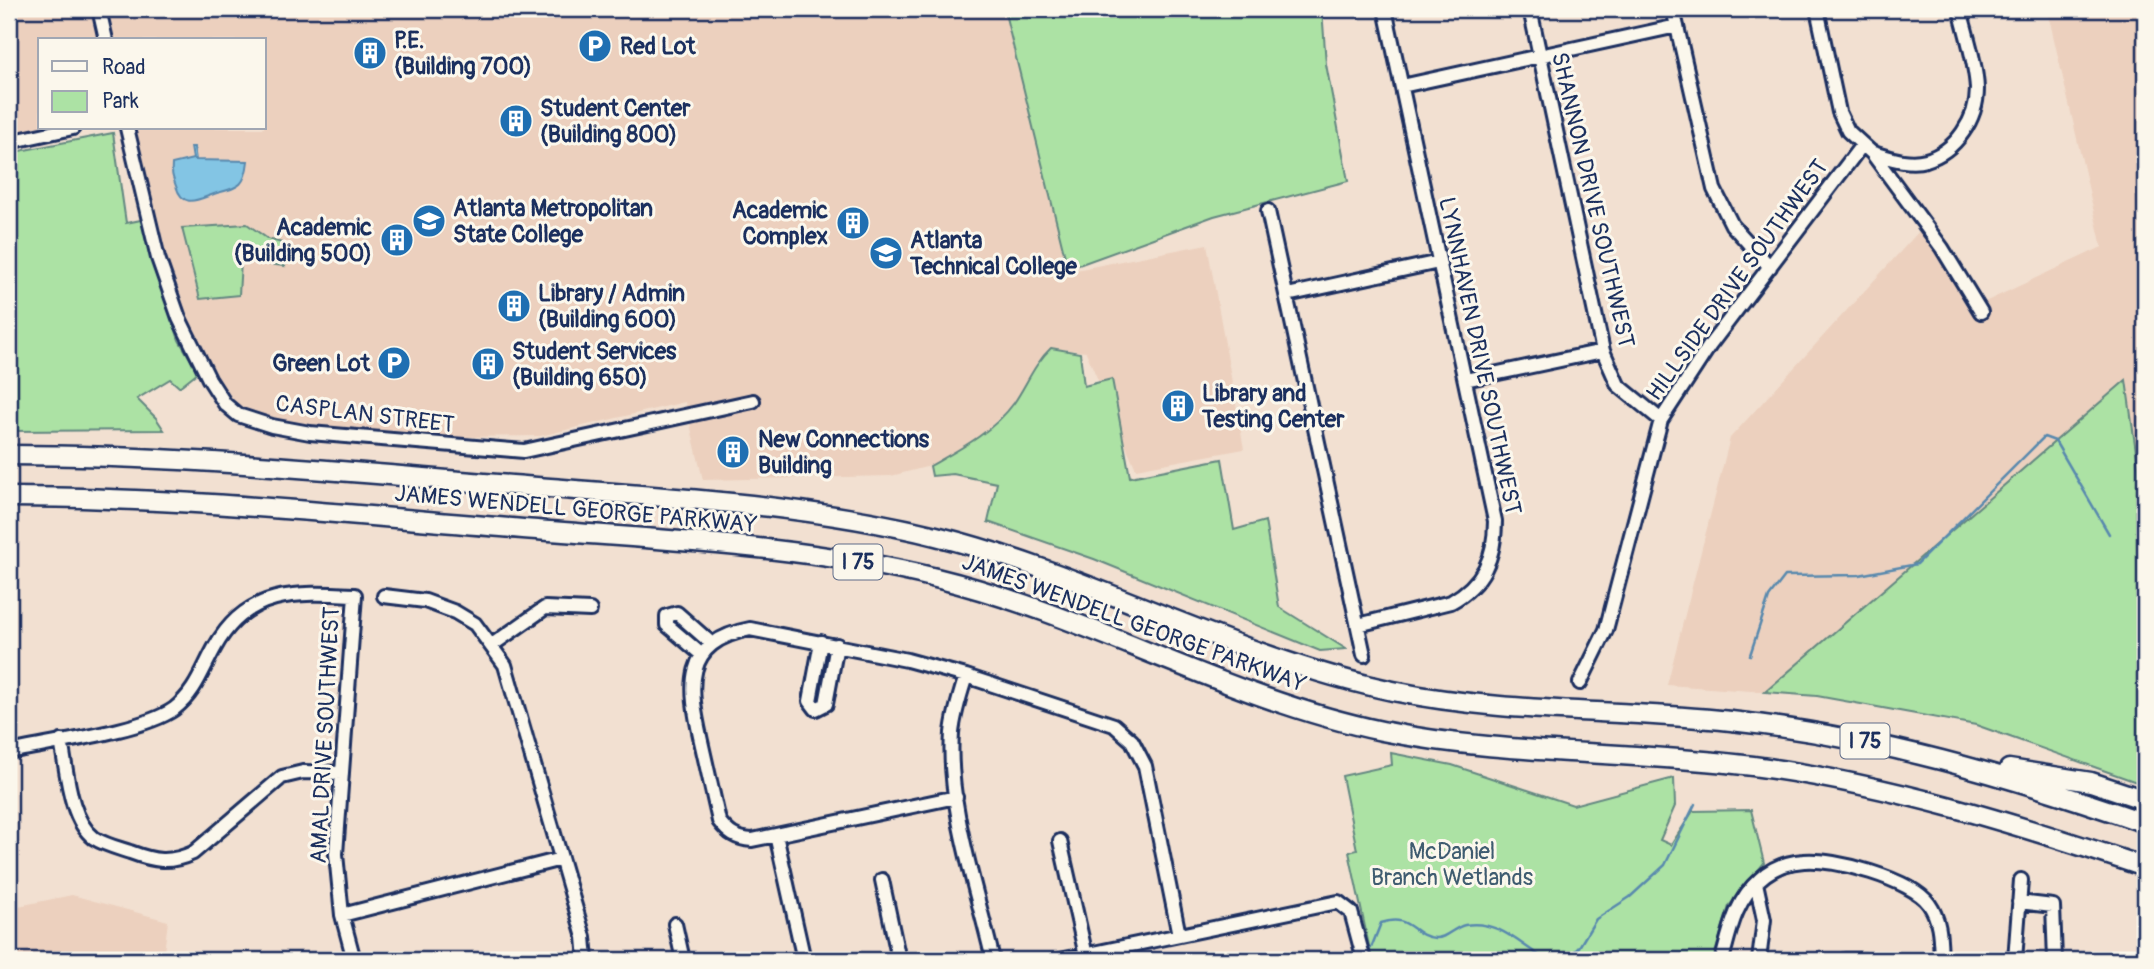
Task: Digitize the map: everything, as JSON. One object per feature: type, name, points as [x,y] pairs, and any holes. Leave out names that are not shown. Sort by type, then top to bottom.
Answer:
[{"type":"highway","name":"JAMES WENDELL GEORGE PARKWAY","points":[[9,455],[136,457],[290,467],[752,505],[850,518],[1003,555],[1305,668],[1375,687],[1481,703],[1773,726],[1862,741],[1950,760],[2145,823]]},
{"type":"highway","name":"JAMES WENDELL GEORGE PARKWAY","points":[[9,497],[185,501],[721,545],[846,559],[937,578],[1001,596],[1267,698],[1362,727],[1465,745],[1682,759],[1812,775],[1969,810],[2087,847],[2121,862],[2145,867]]},
{"type":"highway","points":[[1950,760],[2067,777],[2145,800]]},
{"type":"highway","points":[[2121,862],[2145,880]]},
{"type":"street","points":[[99,9],[106,38]]},
{"type":"street","name":"LYNNHAVEN DRIVE SOUTHWEST","points":[[1357,625],[1451,602],[1474,586],[1490,562],[1495,543],[1495,521],[1385,9]]},
{"type":"street","name":"SHANNON DRIVE SOUTHWEST","points":[[1530,9],[1603,351],[1618,385],[1661,420]]},
{"type":"street","points":[[1673,9],[1714,189],[1732,225],[1770,267]]},
{"type":"street","points":[[1817,9],[1839,111],[1849,131],[1867,149],[1942,248],[1982,312]]},
{"type":"street","points":[[1867,149],[1894,160],[1926,160],[1956,141],[1968,124],[1975,108],[1977,87],[1961,9]]},
{"type":"street","points":[[1402,86],[1677,26]]},
{"type":"street","points":[[9,142],[64,130]]},
{"type":"street","name":"CASPLAN STREET","points":[[127,130],[158,258],[179,318],[209,379],[225,404],[238,415],[272,426],[310,433],[524,451],[753,401]]},
{"type":"street","name":"HILLSIDE DRIVE SOUTHWEST","points":[[1580,683],[1606,630],[1661,420],[1688,376],[1770,267],[1867,149]]},
{"type":"street","points":[[1268,211],[1364,655]]},
{"type":"street","points":[[1286,295],[1440,262]]},
{"type":"street","points":[[1465,380],[1603,351]]},
{"type":"street","name":"AMAL DRIVE SOUTHWEST","points":[[61,741],[144,723],[173,709],[197,685],[226,630],[260,603],[297,592],[355,595],[336,853],[342,915],[354,960]]},
{"type":"street","points":[[384,596],[425,601],[456,612],[475,624],[505,665],[584,937],[586,960]]},
{"type":"street","points":[[492,645],[545,608],[590,610]]},
{"type":"street","points":[[702,655],[667,625],[667,615],[677,613],[712,644]]},
{"type":"street","points":[[956,797],[776,835],[740,839],[728,832],[719,821],[691,696],[692,676],[702,655],[712,644],[730,633],[750,629],[837,645],[966,676],[1114,725],[1132,741],[1145,766],[1179,935]]},
{"type":"street","points":[[821,642],[810,701],[816,709],[826,704],[837,645]]},
{"type":"street","points":[[966,676],[952,733],[956,797],[993,960]]},
{"type":"street","points":[[9,752],[61,741],[76,812],[86,830],[104,843],[159,862],[176,860],[193,853],[282,777],[303,772],[341,773]]},
{"type":"street","points":[[776,835],[804,960]]},
{"type":"street","points":[[1060,841],[1087,957]]},
{"type":"street","points":[[342,915],[561,859]]},
{"type":"street","points":[[1722,960],[1733,917],[1744,896],[1775,869],[1804,861],[1821,861],[1899,883],[1927,901],[1936,917],[1941,960]]},
{"type":"street","points":[[881,880],[898,960]]},
{"type":"street","points":[[2015,960],[2021,880]]},
{"type":"street","points":[[1756,883],[1764,920],[1759,960]]},
{"type":"street","points":[[1060,960],[1087,957],[1338,902],[1351,912],[1364,960]]},
{"type":"street","points":[[2019,902],[2053,906],[2055,960]]},
{"type":"street","points":[[675,924],[683,960]]},
{"type":"street","points":[[1845,960],[1864,960]]},
{"type":"shaded area","points":[[9,9],[90,9],[97,38],[38,38],[38,127],[9,134]]},
{"type":"shaded area","points":[[108,9],[1004,9],[1067,262],[1066,272],[1207,244],[1244,449],[1136,469],[1086,352],[1051,348],[1039,360],[1013,405],[975,441],[930,466],[891,476],[703,480],[685,402],[540,436],[460,437],[329,427],[273,419],[234,407],[202,356],[170,271],[135,130],[266,130],[266,38],[115,38]]},
{"type":"shaded area","points":[[2047,9],[2145,9],[2145,516],[2125,381],[1765,692],[1667,685],[1730,438],[1922,228],[1974,307],[2102,247]]},
{"type":"shaded area","points":[[72,895],[168,921],[163,960],[17,960],[9,908]]},
{"type":"green space","points":[[1004,9],[1322,9],[1326,64],[1348,181],[1214,216],[1076,266],[1067,265]]},
{"type":"green space","points":[[113,133],[126,223],[141,220],[179,340],[198,372],[179,387],[170,379],[137,399],[164,430],[9,431],[9,153]]},
{"type":"green space","points":[[247,224],[268,239],[282,243],[285,266],[241,261],[239,295],[200,299],[182,228]]},
{"type":"green space","points":[[1051,348],[1080,353],[1084,386],[1112,379],[1130,477],[1222,459],[1234,530],[1265,521],[1279,607],[1346,649],[1320,651],[1094,559],[988,522],[997,483],[953,474],[932,476],[930,466],[975,439],[1006,413]]},
{"type":"green space","points":[[2126,380],[2145,516],[2145,785],[1976,725],[1817,696],[1765,692]]},
{"type":"green space","name":"McDaniel Branch Wetlands","points":[[1391,753],[1452,765],[1573,805],[1674,778],[1675,806],[1660,840],[1671,845],[1693,811],[1751,810],[1764,863],[1729,906],[1713,960],[1372,960],[1349,852],[1357,850],[1342,776],[1392,765]]},
{"type":"water","points":[[191,147],[194,147],[196,160],[248,161],[245,177],[235,188],[191,201],[182,198],[173,178],[172,164],[193,159]]},
{"type":"waterway","points":[[1750,655],[1769,597],[1785,576],[1859,575],[1917,564],[2044,437],[2055,441],[2109,534]]},
{"type":"waterway","points":[[1566,960],[1579,947],[1596,919],[1630,897],[1665,865],[1695,804]]},
{"type":"waterway","points":[[1367,949],[1371,948],[1381,923],[1399,921],[1435,938],[1443,937],[1461,926],[1477,924],[1498,929],[1547,960]]},
{"type":"waterway","points":[[1330,960],[1357,952]]},
{"type":"place","name":"Red Lot","points":[[595,46]]},
{"type":"place","name":"P.E. (Building 700)","points":[[370,53]]},
{"type":"place","name":"Student Center (Building 800)","points":[[516,121]]},
{"type":"place","name":"Atlanta Metropolitan State College","points":[[429,221]]},
{"type":"place","name":"Academic Complex","points":[[853,223]]},
{"type":"place","name":"Academic (Building 500)","points":[[397,240]]},
{"type":"place","name":"Atlanta Technical College","points":[[886,253]]},
{"type":"place","name":"Library / Admin (Building 600)","points":[[514,306]]},
{"type":"place","name":"Green Lot","points":[[394,363]]},
{"type":"place","name":"Student Services (Building 650)","points":[[488,364]]},
{"type":"place","name":"Library and Testing Center","points":[[1178,406]]},
{"type":"place","name":"New Connections Building","points":[[733,452]]}]
